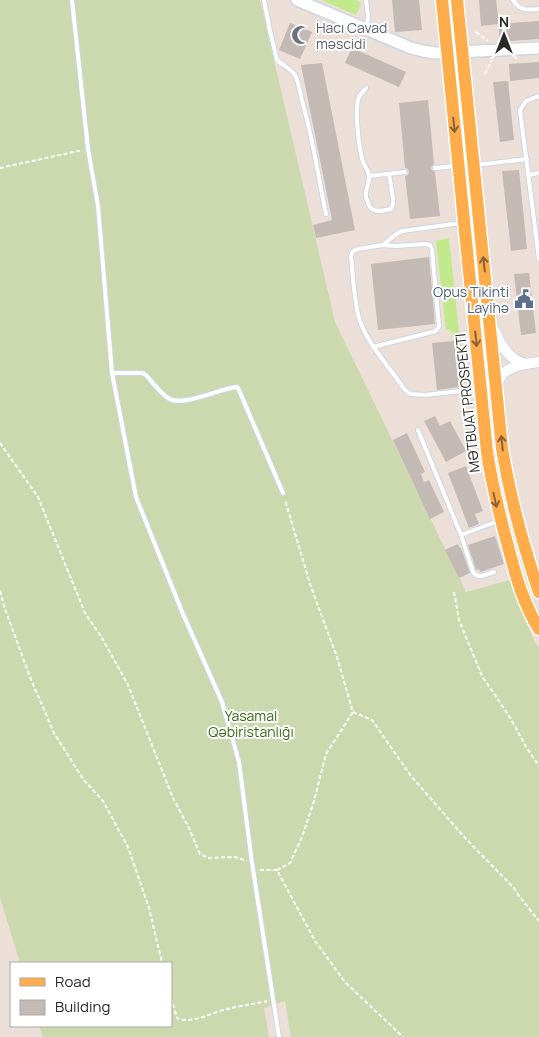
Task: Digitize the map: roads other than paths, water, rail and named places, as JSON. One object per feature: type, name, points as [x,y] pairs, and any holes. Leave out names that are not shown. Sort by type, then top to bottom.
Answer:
[{"type":"main road","points":[[297,0],[416,50],[463,52],[539,48]]},
{"type":"main road","name":"MƏTBUAT PROSPEKTI","points":[[442,0],[445,35],[441,52],[449,76],[491,480],[515,572],[525,601],[539,629]]},
{"type":"main road","points":[[457,0],[502,448],[506,475],[539,592]]},
{"type":"street","points":[[489,320],[508,353],[516,361],[526,364]]},
{"type":"street","points":[[496,388],[501,376],[505,372],[515,367],[539,362]]},
{"type":"lane","points":[[72,0],[88,149],[98,206],[112,373],[136,497],[183,614],[222,702],[238,762],[279,1037]]},
{"type":"lane","points":[[264,0],[277,60],[295,75],[298,85],[326,214]]},
{"type":"lane","points":[[366,0],[367,30]]},
{"type":"lane","points":[[513,0],[518,7],[527,10],[539,9]]},
{"type":"lane","points":[[366,88],[360,95],[357,121],[362,156],[369,176],[365,193],[366,200],[371,208],[375,210],[391,209],[393,204],[389,174]]},
{"type":"lane","points":[[539,96],[526,100],[520,110],[539,259]]},
{"type":"lane","points":[[474,165],[527,159]]},
{"type":"lane","points":[[435,168],[458,165]]},
{"type":"lane","points":[[369,176],[405,172]]},
{"type":"lane","points":[[529,175],[539,172]]},
{"type":"lane","points":[[383,246],[395,235],[402,232],[464,223]]},
{"type":"lane","points":[[373,346],[436,330],[439,326],[430,245],[383,246],[353,251],[351,256],[358,316],[373,346],[404,389],[410,394],[425,395],[481,389]]},
{"type":"lane","points":[[112,373],[142,373],[167,398],[176,401],[197,398],[237,387],[282,494]]},
{"type":"lane","points":[[418,430],[461,534],[473,572],[479,577],[494,572]]},
{"type":"lane","points":[[461,534],[500,520]]},
{"type":"place","name":"Hacı Cavad məscidi","points":[[301,35]]},
{"type":"place","name":"Opus Tikinti Layihə","points":[[524,299]]},
{"type":"park label","name":"Yasamal Qəbiristanlığı","points":[[251,724]]}]
